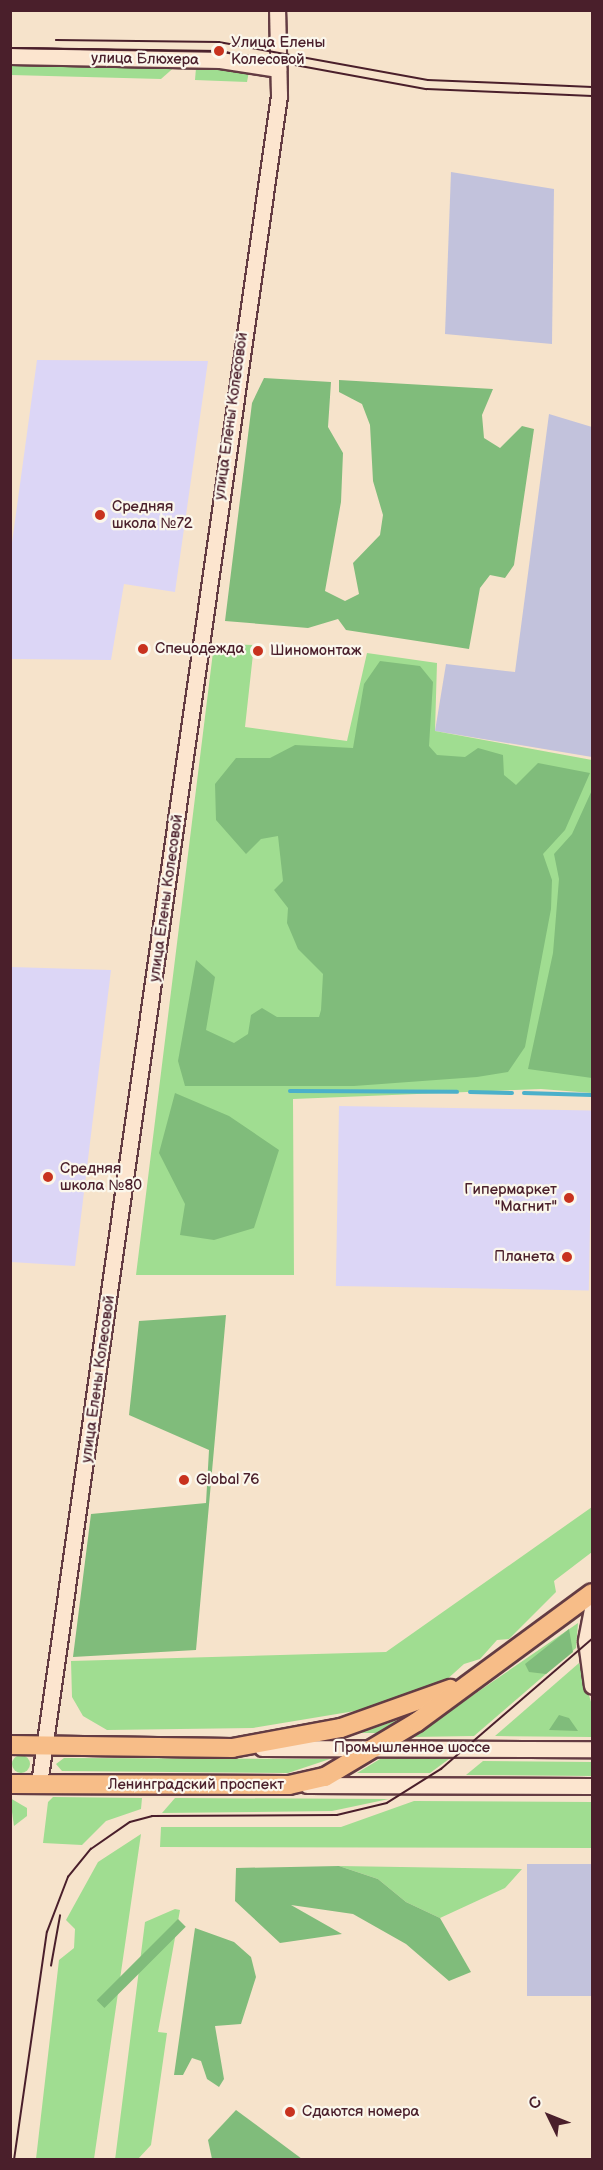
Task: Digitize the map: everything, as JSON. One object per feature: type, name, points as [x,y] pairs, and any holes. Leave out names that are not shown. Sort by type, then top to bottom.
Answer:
[{"type":"main road","name":"Ленинградский проспект","points":[[10,1784],[289,1785],[325,1777],[377,1748],[521,1647],[592,1593]]},
{"type":"main road","name":"Ленинградский проспект","points":[[10,1745],[232,1748],[377,1718],[443,1693],[521,1647]]},
{"type":"street","name":"улица Елены Колесовой","points":[[39,1784],[270,159],[278,69],[277,10]]},
{"type":"street","name":"улица Блюхера","points":[[10,56],[220,60],[278,69]]},
{"type":"street","points":[[592,1608],[586,1641],[592,1686]]},
{"type":"street","name":"Промышленное шоссе","points":[[232,1748],[592,1749]]},
{"type":"street","points":[[289,1785],[592,1786]]},
{"type":"shaded area","points":[[451,172],[554,189],[552,344],[445,334]]},
{"type":"shaded area","name":"Средняя школа №72","points":[[37,360],[208,361],[175,592],[124,584],[111,660],[11,659],[11,550]]},
{"type":"shaded area","points":[[549,414],[592,427],[592,757],[435,731],[446,664],[515,672]]},
{"type":"shaded area","name":"Средняя школа №80","points":[[11,967],[111,970],[75,1266],[11,1262]]},
{"type":"shaded area","name":"Гипермаркет \"Магнит\"","points":[[339,1106],[592,1110],[589,1290],[336,1286]]},
{"type":"shaded area","points":[[527,1864],[592,1864],[592,1996],[527,1996]]},
{"type":"green space","points":[[11,62],[178,64],[161,79],[11,75]]},
{"type":"green space","points":[[203,65],[249,71],[247,82],[195,80],[196,68]]},
{"type":"green space","points":[[264,378],[331,382],[328,427],[343,453],[341,502],[325,591],[345,601],[359,594],[353,563],[380,535],[383,515],[373,481],[370,425],[362,404],[339,392],[339,380],[493,389],[482,415],[484,438],[500,448],[522,426],[534,429],[514,565],[505,578],[490,575],[480,588],[469,649],[346,630],[338,619],[308,628],[225,621],[252,403]]},
{"type":"green space","points":[[214,644],[254,645],[245,727],[347,741],[367,653],[437,663],[435,731],[592,760],[592,1093],[541,1089],[293,1099],[294,1275],[136,1275]]},
{"type":"green space","points":[[380,661],[420,666],[433,682],[429,746],[437,755],[465,757],[478,748],[503,755],[504,775],[516,785],[538,763],[590,773],[565,830],[543,854],[552,880],[551,909],[525,1047],[508,1072],[477,1077],[354,1086],[185,1086],[178,1061],[196,960],[215,977],[206,1030],[234,1043],[248,1034],[251,1015],[262,1008],[277,1017],[319,1017],[321,1010],[323,974],[298,949],[287,923],[288,908],[274,890],[283,881],[278,836],[261,839],[246,854],[216,820],[215,784],[236,758],[270,758],[295,745],[353,748],[364,684]]},
{"type":"green space","points":[[592,790],[592,1078],[528,1069],[553,953],[559,879],[554,854],[572,834]]},
{"type":"green space","points":[[175,1093],[229,1116],[279,1150],[254,1228],[214,1240],[180,1235],[185,1204],[159,1153]]},
{"type":"green space","points":[[226,1315],[196,1650],[73,1657],[91,1514],[206,1503],[209,1450],[129,1415],[139,1321]]},
{"type":"green space","points":[[592,1507],[592,1552],[554,1581],[556,1592],[509,1639],[497,1640],[480,1659],[464,1664],[444,1682],[379,1707],[253,1728],[107,1730],[83,1716],[72,1697],[71,1661],[386,1652]]},
{"type":"green space","points":[[578,1623],[576,1648],[474,1736],[412,1737]]},
{"type":"green space","points":[[569,1629],[573,1652],[546,1674],[529,1672],[525,1664]]},
{"type":"green space","points":[[579,1663],[592,1705],[592,1737],[495,1736]]},
{"type":"green space","points":[[420,1712],[383,1733],[349,1733],[380,1726]]},
{"type":"green space","points":[[559,1715],[569,1718],[578,1731],[549,1730]]},
{"type":"green space","points":[[21,1755],[27,1758],[30,1764],[27,1770],[21,1773],[15,1770],[12,1764],[15,1758]]},
{"type":"green space","points":[[64,1758],[330,1759],[288,1773],[62,1771],[56,1764]]},
{"type":"green space","points":[[380,1759],[449,1759],[430,1773],[357,1773]]},
{"type":"green space","points":[[483,1761],[592,1762],[592,1776],[466,1775]]},
{"type":"green space","points":[[53,1797],[142,1798],[141,1809],[106,1821],[82,1845],[43,1843],[48,1802]]},
{"type":"green space","points":[[10,1798],[27,1808],[27,1816],[14,1826]]},
{"type":"green space","points":[[175,1798],[389,1799],[332,1811],[162,1813]]},
{"type":"green space","points":[[414,1801],[592,1802],[592,1848],[160,1847],[161,1827],[341,1827]]},
{"type":"green space","points":[[141,1834],[94,2159],[36,2159],[59,1960],[74,1948],[75,1929],[66,1920],[98,1862]]},
{"type":"green space","points":[[339,1866],[522,1869],[505,1888],[440,1918],[406,1902],[378,1879]]},
{"type":"green space","points":[[339,1866],[378,1879],[406,1902],[440,1918],[471,1972],[449,1981],[406,1944],[353,1914],[291,1905],[342,1934],[280,1943],[235,1901],[236,1868]]},
{"type":"green space","points":[[175,1909],[180,1910],[158,2032],[167,2033],[151,2145],[138,2159],[115,2160],[145,1922]]},
{"type":"green space","points":[[178,1919],[186,1927],[104,2008],[97,2000]]},
{"type":"green space","points":[[195,1928],[234,1942],[251,1957],[256,1977],[241,2024],[215,2026],[224,2079],[219,2087],[207,2079],[201,2061],[192,2058],[183,2075],[174,2075]]},
{"type":"green space","points":[[236,2110],[302,2159],[212,2159],[208,2140]]},
{"type":"waterway","points":[[290,1091],[457,1092]]},
{"type":"waterway","points":[[470,1092],[512,1093]]},
{"type":"waterway","points":[[524,1093],[592,1095]]},
{"type":"tram line","points":[[56,40],[219,42],[428,80],[592,87]]},
{"type":"tram line","points":[[10,48],[219,51],[427,89],[592,96]]},
{"type":"tram line","points":[[14,2160],[47,1932],[68,1877],[91,1849],[130,1822],[152,1816],[337,1815],[387,1803],[441,1769],[592,1639]]},
{"type":"tram line","points":[[51,1966],[60,1916]]},
{"type":"place","name":"Улица Елены Колесовой","points":[[219,51]]},
{"type":"place","name":"Средняя школа №72","points":[[100,515]]},
{"type":"place","name":"Спецодежда","points":[[143,649]]},
{"type":"place","name":"Шиномонтаж","points":[[258,651]]},
{"type":"place","name":"Средняя школа №80","points":[[48,1177]]},
{"type":"place","name":"Гипермаркет \"Магнит\"","points":[[569,1198]]},
{"type":"place","name":"Планета","points":[[567,1257]]},
{"type":"place","name":"Global 76","points":[[184,1480]]},
{"type":"place","name":"Сдаются номера","points":[[290,2112]]}]
